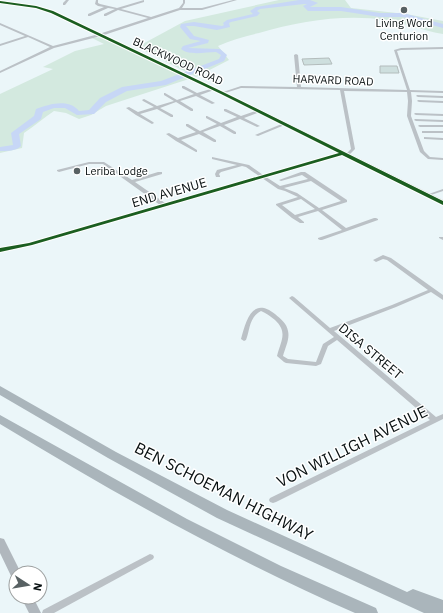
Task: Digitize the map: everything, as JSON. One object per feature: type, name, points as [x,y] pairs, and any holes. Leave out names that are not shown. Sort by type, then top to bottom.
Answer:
[{"type":"highway","name":"BEN SCHOEMAN HIGHWAY","points":[[0,390],[112,455],[222,514],[438,613]]},
{"type":"highway","points":[[0,419],[88,472],[197,530],[321,592],[368,613]]},
{"type":"highway","points":[[342,570],[443,606]]},
{"type":"highway","points":[[321,592],[372,613]]},
{"type":"street","points":[[64,4],[68,0]]},
{"type":"street","points":[[98,0],[97,4],[151,20]]},
{"type":"street","points":[[180,9],[184,3],[184,0]]},
{"type":"street","points":[[128,29],[180,9],[202,9],[236,0]]},
{"type":"street","points":[[105,15],[143,1]]},
{"type":"street","name":"BLACKWOOD ROAD","points":[[0,2],[44,9],[213,88],[443,203]]},
{"type":"street","points":[[89,15],[107,6]]},
{"type":"street","points":[[0,72],[54,47],[100,35],[146,20],[173,15]]},
{"type":"street","points":[[0,24],[54,47]]},
{"type":"street","points":[[0,45],[29,36]]},
{"type":"street","points":[[443,48],[395,50],[409,92],[410,119],[422,152],[429,158],[443,159]]},
{"type":"street","points":[[296,55],[299,88]]},
{"type":"street","points":[[183,87],[213,103]]},
{"type":"street","name":"HARVARD ROAD","points":[[222,93],[246,87],[443,92]]},
{"type":"street","points":[[137,114],[213,88]]},
{"type":"street","points":[[342,90],[353,149],[345,154]]},
{"type":"street","points":[[165,94],[192,110]]},
{"type":"street","points":[[418,96],[443,97]]},
{"type":"street","points":[[144,100],[172,116]]},
{"type":"street","points":[[418,101],[443,102]]},
{"type":"street","points":[[128,108],[152,123]]},
{"type":"street","points":[[226,110],[258,126]]},
{"type":"street","points":[[177,140],[259,111]]},
{"type":"street","points":[[416,114],[443,115]]},
{"type":"street","points":[[207,117],[235,133]]},
{"type":"street","points":[[416,120],[443,121]]},
{"type":"street","points":[[257,135],[285,124]]},
{"type":"street","points":[[187,125],[215,141]]},
{"type":"street","points":[[420,126],[443,126]]},
{"type":"street","points":[[423,132],[443,132]]},
{"type":"street","points":[[168,134],[196,151]]},
{"type":"street","points":[[425,138],[443,139]]},
{"type":"street","name":"END AVENUE","points":[[0,250],[30,244],[263,176],[345,154]]},
{"type":"street","points":[[213,158],[244,164],[280,188],[286,189],[300,198],[344,230]]},
{"type":"street","points":[[60,171],[89,163],[102,162],[115,169],[164,205]]},
{"type":"street","points":[[218,176],[218,172],[222,170],[244,164]]},
{"type":"street","points":[[131,182],[160,173]]},
{"type":"street","points":[[281,180],[304,173],[345,201],[294,217]]},
{"type":"street","points":[[280,188],[312,179]]},
{"type":"street","points":[[428,195],[443,190]]},
{"type":"street","points":[[300,198],[278,205],[302,222]]},
{"type":"street","points":[[320,239],[376,220]]},
{"type":"street","points":[[376,260],[382,257],[389,259],[443,298]]},
{"type":"street","points":[[330,330],[395,304],[408,301],[432,290]]},
{"type":"street","name":"DISA STREET","points":[[292,298],[436,420]]},
{"type":"street","points":[[244,339],[250,317],[260,309],[268,311],[286,327],[280,356],[286,361],[319,363],[325,345],[338,337]]},
{"type":"street","name":"VON WILLIGH AVENUE","points":[[273,500],[443,416]]},
{"type":"street","points":[[0,542],[11,565]]},
{"type":"street","points":[[46,613],[150,557]]},
{"type":"green space","points":[[279,0],[345,0],[351,8],[406,14],[443,21],[443,34],[393,21],[370,18],[338,18],[306,22],[243,37],[218,46],[229,60],[196,77],[137,47],[185,21]]},
{"type":"green space","points":[[102,37],[189,79],[106,106],[91,115],[79,119],[66,113],[54,111],[24,133],[22,148],[0,153],[0,94],[53,69],[43,67],[75,51],[104,44],[92,38]]},
{"type":"building","points":[[329,58],[332,64],[304,65],[302,59]]},
{"type":"building","points":[[380,66],[397,66],[399,73],[380,73]]},
{"type":"waterway","points":[[0,149],[17,146],[15,133],[38,117],[39,111],[54,106],[65,105],[70,106],[77,113],[91,112],[103,100],[125,89],[163,83],[222,60],[224,55],[218,50],[188,51],[184,49],[185,47],[206,42],[206,40],[192,38],[183,25],[194,24],[223,28],[228,26],[226,23],[229,21],[255,15],[257,13],[253,11],[258,8],[304,2],[315,3],[306,6],[308,9],[341,9],[380,15],[403,15],[443,26]]},
{"type":"cycle path","points":[[0,2],[36,7],[52,12],[222,93],[443,203]]},
{"type":"cycle path","points":[[0,250],[30,244],[343,153]]},
{"type":"place","name":"Living Word Centurion","points":[[404,10]]},
{"type":"place","name":"Leriba Lodge","points":[[77,171]]}]
